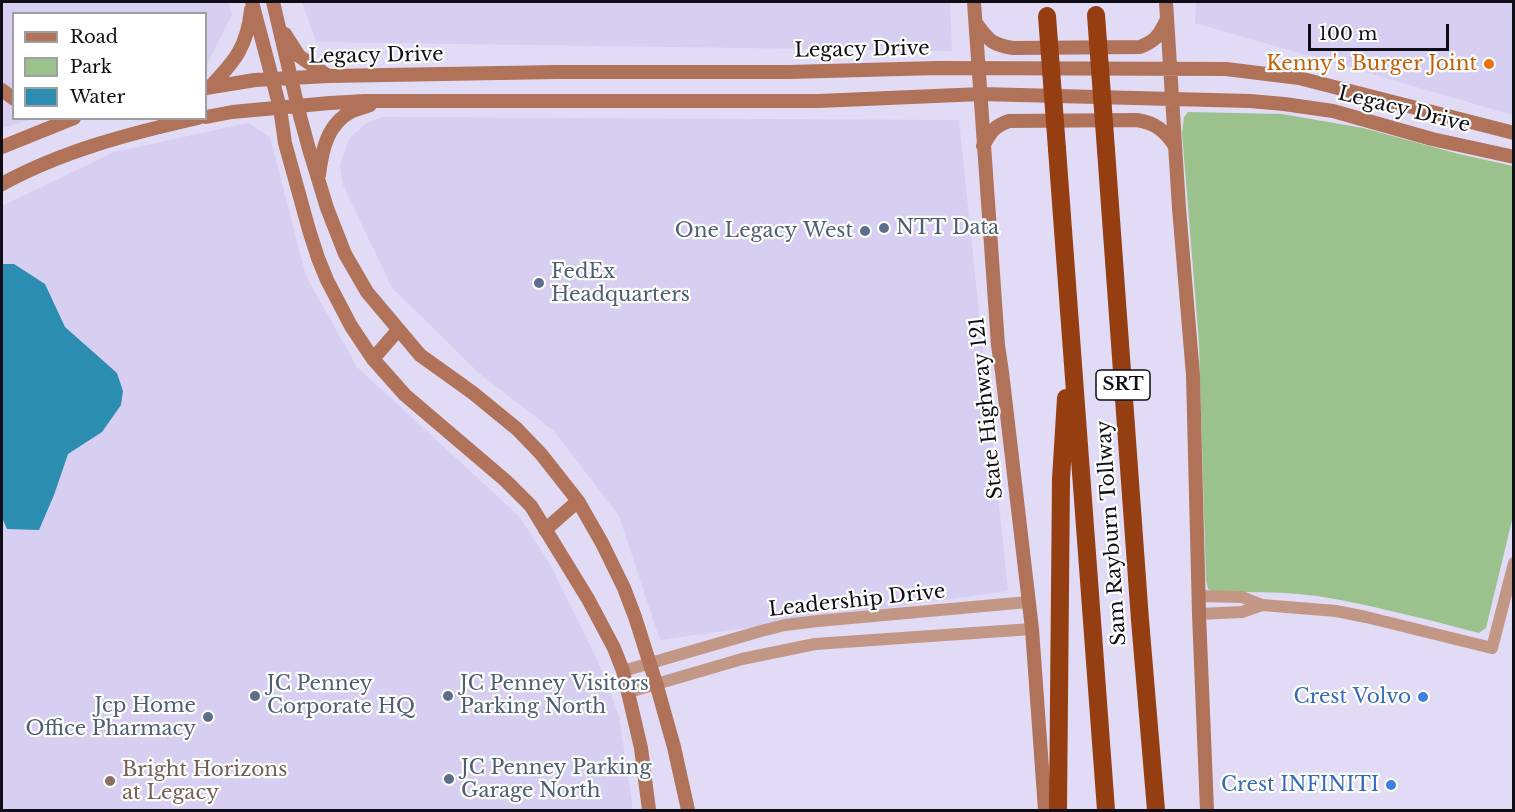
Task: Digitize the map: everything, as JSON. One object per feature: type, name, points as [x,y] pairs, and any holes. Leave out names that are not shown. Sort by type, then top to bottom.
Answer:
[{"type":"highway","name":"Sam Rayburn Tollway","points":[[1046,2],[1106,810]]},
{"type":"highway","name":"Sam Rayburn Tollway","points":[[1095,8],[1156,810]]},
{"type":"highway","points":[[1058,810],[1061,479],[1070,324]]},
{"type":"highway","points":[[1151,748],[1168,810]]},
{"type":"highway","points":[[1097,810],[1104,778]]},
{"type":"main road","points":[[252,2],[273,80],[285,143],[318,258],[327,280],[351,326],[373,359],[405,394],[531,506],[588,599],[614,648],[623,671],[641,748],[650,810]]},
{"type":"main road","points":[[208,87],[234,60],[241,48],[249,23],[252,2]]},
{"type":"main road","points":[[273,2],[318,181],[334,230],[345,254],[367,292],[420,355],[473,393],[517,429],[541,454],[578,501],[624,588],[656,683],[674,747],[688,810]]},
{"type":"main road","name":"State Highway 121","points":[[974,2],[998,345],[1032,629],[1045,810]]},
{"type":"main road","points":[[1166,2],[1193,375],[1199,614],[1208,810]]},
{"type":"main road","points":[[276,17],[299,56],[328,76]]},
{"type":"main road","points":[[976,23],[989,41],[1013,48],[1140,47],[1151,43],[1161,33],[1167,18]]},
{"type":"main road","name":"Legacy Drive","points":[[208,87],[240,82],[328,76],[557,72],[797,72],[978,68],[1238,70],[1299,78],[1514,133]]},
{"type":"main road","name":"Legacy Drive","points":[[207,117],[232,112],[330,103],[380,101],[819,101],[981,94],[1250,101],[1334,111],[1432,139],[1514,157]]},
{"type":"main road","points":[[318,181],[322,153],[331,130],[351,112],[380,101]]},
{"type":"main road","points":[[2,147],[68,120]]},
{"type":"main road","points":[[2,184],[29,170],[82,150],[121,137],[190,120]]},
{"type":"main road","points":[[983,146],[999,124],[1009,121],[1137,120],[1156,124],[1175,146]]},
{"type":"main road","points":[[373,359],[399,330]]},
{"type":"main road","points":[[545,530],[578,501]]},
{"type":"street","points":[[1199,596],[1242,597],[1262,605],[1346,613],[1492,648],[1514,563]]},
{"type":"street","name":"Leadership Drive","points":[[623,671],[785,625],[1028,602]]},
{"type":"street","points":[[1199,614],[1242,612],[1262,605]]},
{"type":"street","name":"Leadership Drive","points":[[629,692],[769,652],[815,644],[1032,629]]},
{"type":"shaded area","points":[[2,2],[228,2],[232,15],[207,65],[207,12],[12,12],[12,120],[30,120],[2,128]]},
{"type":"shaded area","points":[[302,2],[950,2],[952,51],[316,42]]},
{"type":"shaded area","points":[[1196,2],[1513,2],[1513,115],[1195,23]]},
{"type":"shaded area","points":[[382,117],[959,120],[1008,591],[660,640],[619,516],[554,431],[481,375],[392,288],[343,185],[340,165],[349,139],[365,124]]},
{"type":"shaded area","points":[[248,123],[270,137],[306,276],[357,367],[520,517],[551,566],[598,661],[619,716],[633,810],[2,810],[2,206],[114,152]]},
{"type":"green space","points":[[1188,112],[1282,114],[1363,128],[1513,166],[1513,516],[1486,628],[1479,633],[1378,608],[1317,596],[1215,592],[1208,589],[1199,343],[1182,133],[1184,117]]},
{"type":"water","points":[[2,264],[14,264],[45,284],[65,327],[117,373],[123,391],[121,405],[102,432],[68,454],[39,530],[7,529],[2,518]]},
{"type":"place","name":"Kenny's Burger Joint","points":[[1489,64]]},
{"type":"place","name":"NTT Data","points":[[884,228]]},
{"type":"place","name":"One Legacy West","points":[[865,231]]},
{"type":"place","name":"FedEx Headquarters","points":[[539,283]]},
{"type":"place","name":"JC Penney Corporate HQ","points":[[255,696]]},
{"type":"place","name":"JC Penney Visitors Parking North","points":[[448,696]]},
{"type":"place","name":"Crest Volvo","points":[[1423,697]]},
{"type":"place","name":"Jcp Home Office Pharmacy","points":[[208,717]]},
{"type":"place","name":"JC Penney Parking Garage North","points":[[449,779]]},
{"type":"place","name":"Bright Horizons at Legacy","points":[[110,781]]},
{"type":"place","name":"Crest INFINITI","points":[[1391,785]]}]
